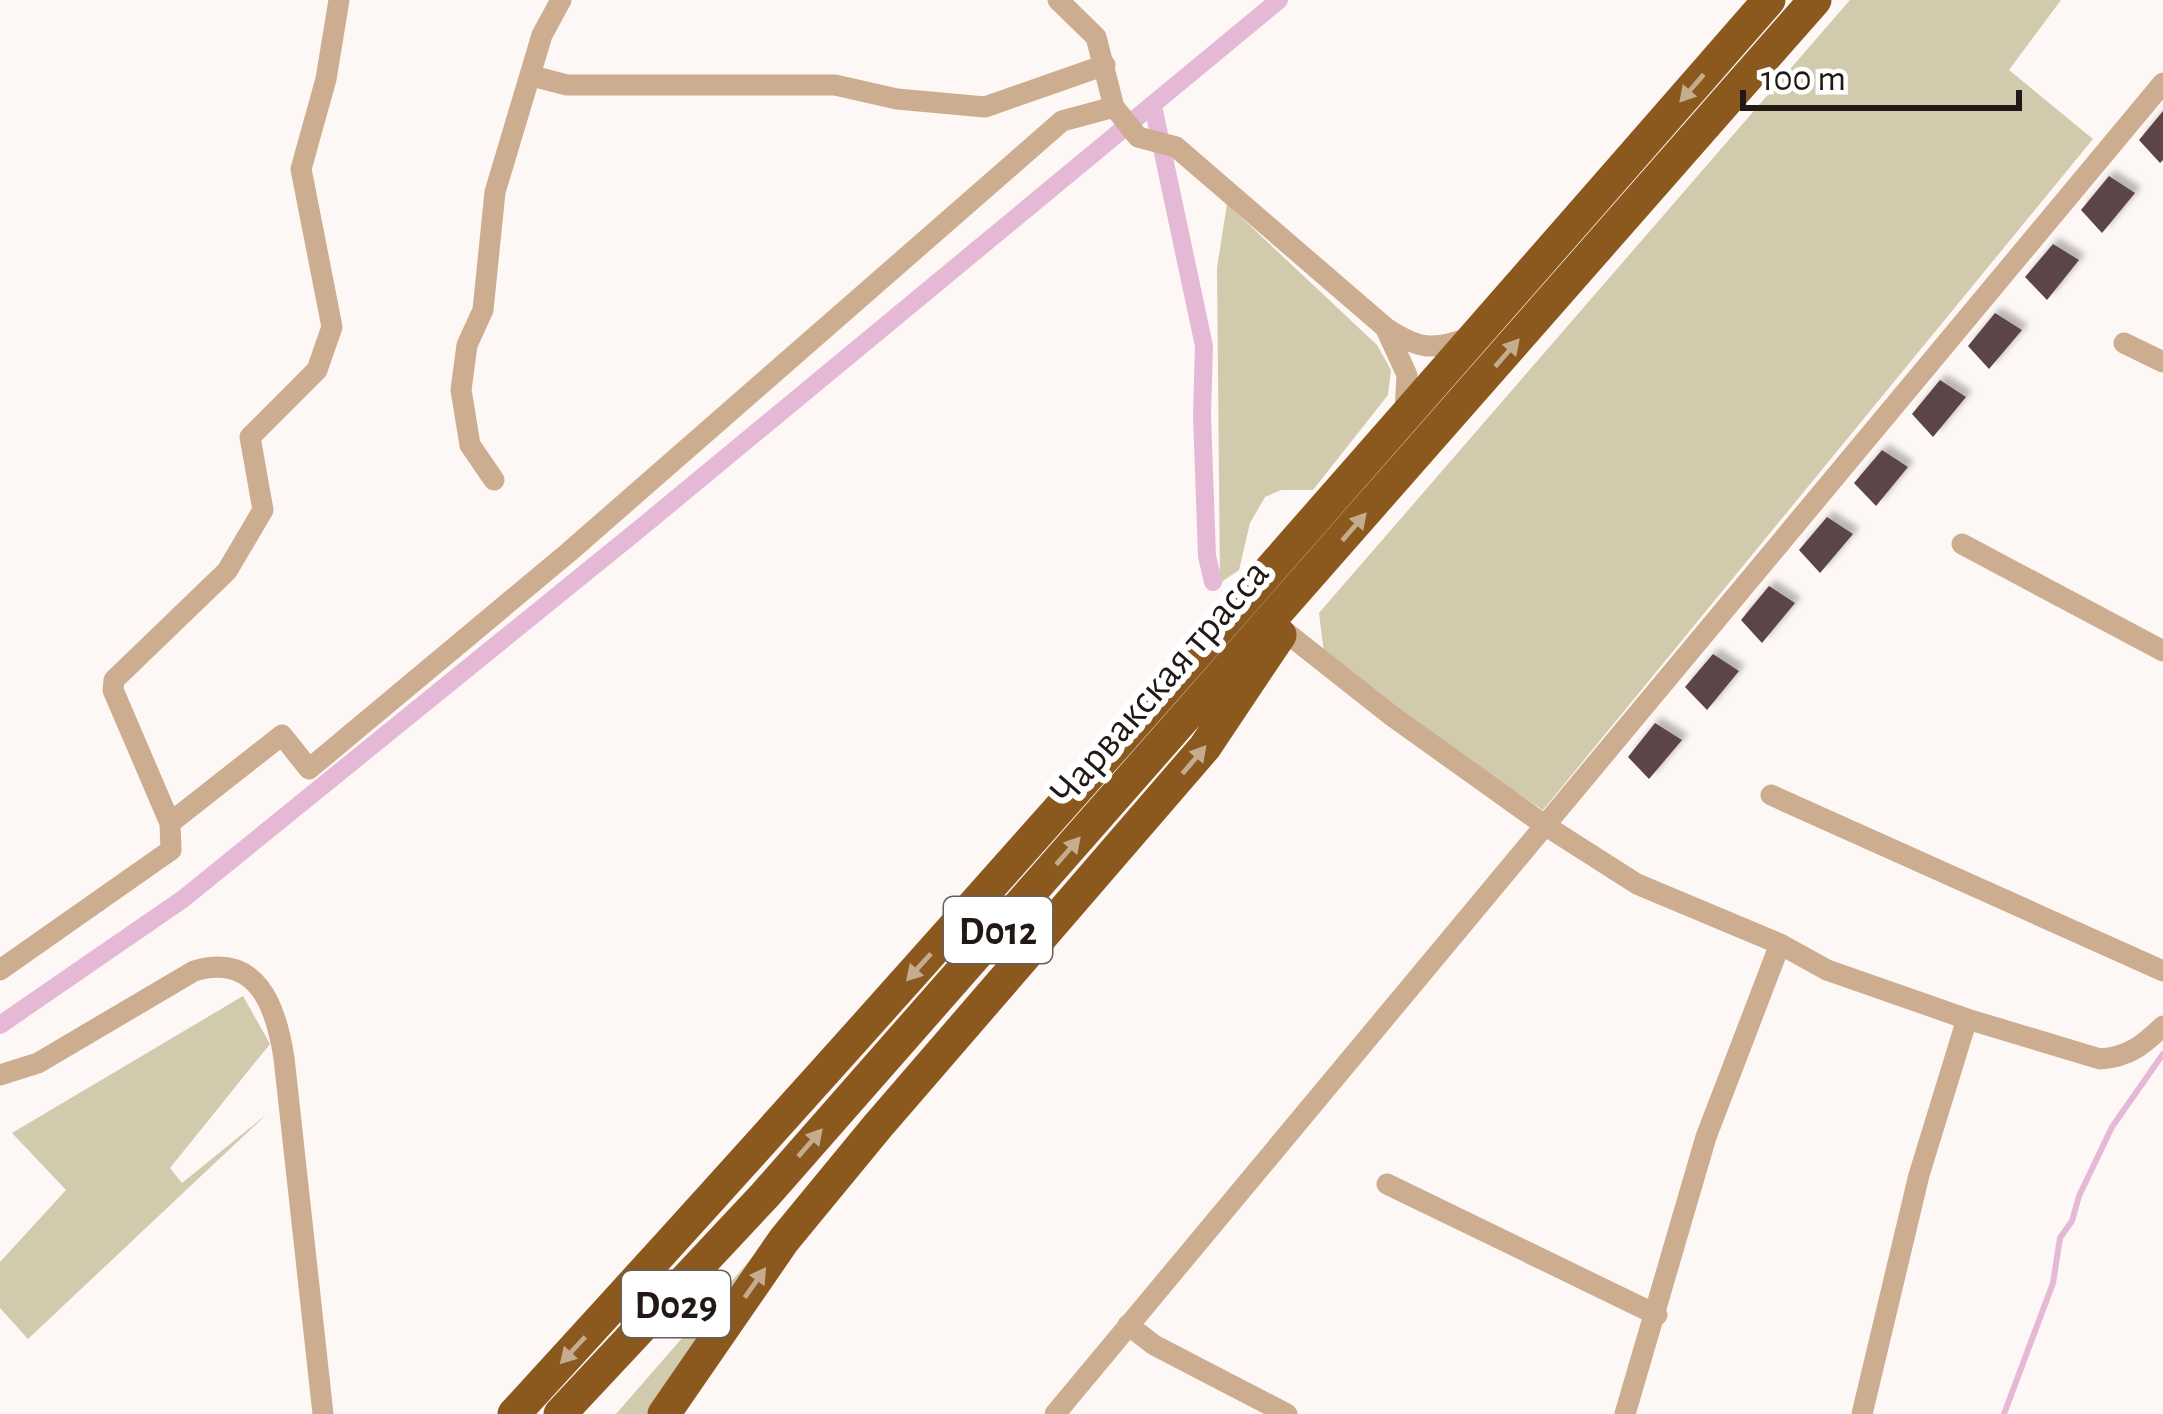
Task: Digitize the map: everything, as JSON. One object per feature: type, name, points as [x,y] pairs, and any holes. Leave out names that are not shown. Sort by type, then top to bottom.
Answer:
[{"type":"highway","name":"Чарвакская трасса","points":[[514,1414],[802,1100],[1768,0]]},
{"type":"highway","name":"Чарвакская трасса","points":[[560,1414],[765,1195],[1814,0]]},
{"type":"highway","points":[[664,1414],[784,1240],[1205,747],[1283,631],[1316,570]]},
{"type":"highway","name":"D029","points":[[586,1414],[765,1195]]},
{"type":"street","points":[[0,970],[171,850],[170,824],[113,690],[114,680],[227,571],[263,510],[250,437],[317,370],[332,326],[301,170],[326,80],[338,0]]},
{"type":"street","points":[[494,480],[470,445],[460,390],[467,345],[483,310],[495,192],[542,34],[561,0]]},
{"type":"street","points":[[1058,0],[1096,37],[1114,107],[1138,136],[1176,147],[1386,328],[1412,345],[1435,347],[1481,330]]},
{"type":"street","points":[[532,76],[567,85],[836,85],[897,99],[986,107],[1105,65]]},
{"type":"street","points":[[1055,1414],[2163,83]]},
{"type":"street","points":[[170,824],[282,735],[309,769],[569,552],[1062,121],[1114,107]]},
{"type":"street","points":[[1386,328],[1407,374],[1403,418]]},
{"type":"street","points":[[2124,343],[2163,362]]},
{"type":"street","points":[[1962,544],[2163,651]]},
{"type":"street","points":[[1283,631],[1375,704],[1637,884],[1780,944],[1827,970],[1967,1019],[2100,1058],[2120,1057],[2139,1048],[2163,1026]]},
{"type":"street","points":[[1771,795],[2163,971]]},
{"type":"street","points":[[1625,1414],[1706,1137],[1780,944]]},
{"type":"street","points":[[0,1075],[38,1064],[194,971],[232,967],[258,986],[274,1017],[284,1058],[322,1414]]},
{"type":"street","points":[[1862,1414],[1919,1175],[1967,1019]]},
{"type":"street","points":[[1387,1184],[1657,1315]]},
{"type":"street","points":[[1128,1325],[1154,1345],[1287,1414]]},
{"type":"shaded area","points":[[1850,0],[2061,0],[2009,70],[2093,139],[1543,810],[1413,725],[1324,653],[1319,613]]},
{"type":"shaded area","points":[[1227,204],[1377,345],[1391,370],[1388,395],[1313,490],[1281,490],[1265,497],[1250,523],[1239,570],[1220,583],[1217,268]]},
{"type":"shaded area","points":[[243,996],[270,1044],[170,1168],[182,1183],[267,1114],[28,1339],[0,1308],[0,1262],[66,1190],[12,1133]]},
{"type":"shaded area","points":[[764,1244],[654,1414],[616,1414]]},
{"type":"building","points":[[2163,111],[2163,160],[2160,163],[2139,140]]},
{"type":"building","points":[[2109,176],[2135,193],[2102,233],[2081,210]]},
{"type":"building","points":[[2053,244],[2079,260],[2047,300],[2025,277]]},
{"type":"building","points":[[1995,313],[2022,330],[1989,369],[1968,346]]},
{"type":"building","points":[[1940,380],[1966,397],[1933,437],[1912,414]]},
{"type":"building","points":[[1882,450],[1908,467],[1876,506],[1854,483]]},
{"type":"building","points":[[1827,517],[1853,534],[1820,573],[1799,550]]},
{"type":"building","points":[[1769,586],[1795,603],[1762,643],[1741,620]]},
{"type":"building","points":[[1713,654],[1739,671],[1707,710],[1685,687]]},
{"type":"building","points":[[1655,723],[1682,740],[1649,779],[1628,757]]},
{"type":"waterway","points":[[0,1025],[183,899],[1279,0]]},
{"type":"waterway","points":[[1153,106],[1204,346],[1207,556],[1213,582]]},
{"type":"waterway","points":[[2004,1414],[2053,1283],[2060,1238],[2072,1221],[2112,1127],[2163,1054]]}]
